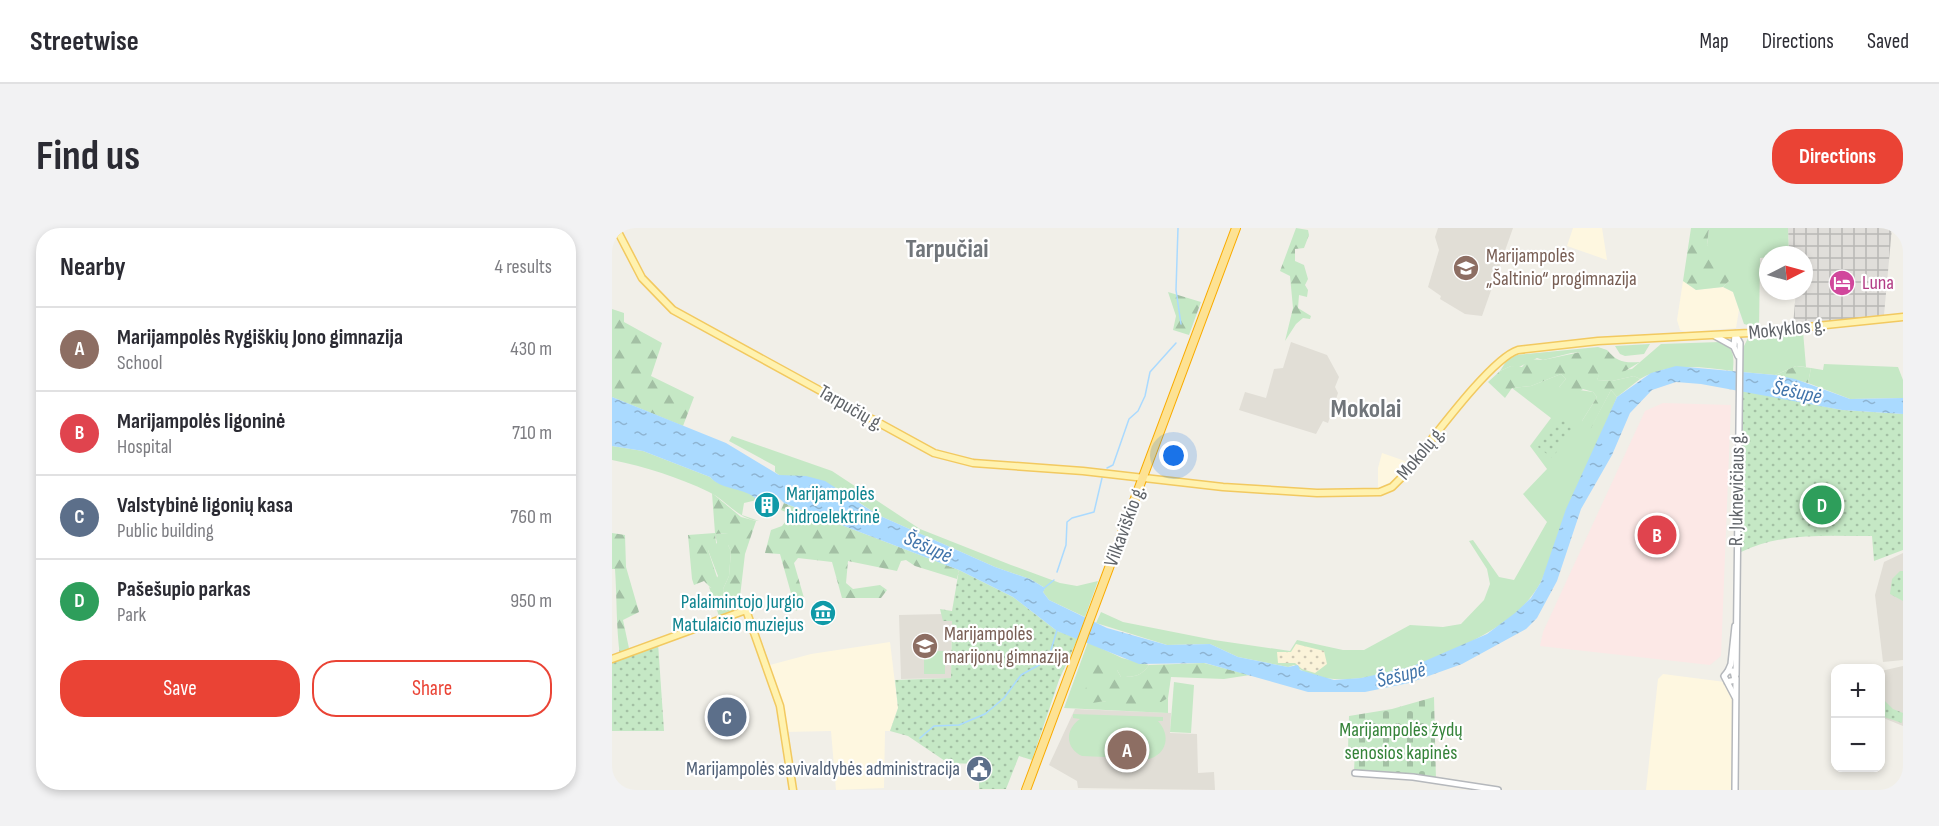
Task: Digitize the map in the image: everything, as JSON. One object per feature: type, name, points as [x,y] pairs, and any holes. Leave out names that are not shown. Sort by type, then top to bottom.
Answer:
[{"type":"highway","name":"Vilkaviškio g.","points":[[1026,790],[1236,228]]},
{"type":"main road","name":"Tarpučių g.","points":[[616,228],[642,278],[673,310],[916,445],[942,456],[972,463],[1142,479]]},
{"type":"main road","name":"Mokyklos g.","points":[[1671,338],[1749,333],[1903,317]]},
{"type":"main road","name":"Mokolų g.","points":[[1142,479],[1223,488],[1317,493],[1386,490],[1401,478],[1486,374],[1511,352],[1535,347],[1671,338]]},
{"type":"main road","points":[[612,659],[746,610],[780,706],[793,790]]},
{"type":"street","points":[[1735,334],[1740,343],[1749,333]]},
{"type":"street","name":"R. Juknevičiaus g.","points":[[1735,334],[1734,347],[1738,359]]},
{"type":"street","points":[[1714,335],[1734,347]]},
{"type":"street","name":"R. Juknevičiaus g.","points":[[1735,790],[1738,359],[1740,343]]},
{"type":"street","name":"R. Juknevičiaus g.","points":[[1728,671],[1731,664],[1736,621]]},
{"type":"street","points":[[1728,671],[1733,671],[1736,676],[1732,682],[1727,682],[1724,676],[1728,671]]},
{"type":"street","name":"R. Juknevičiaus g.","points":[[1727,682],[1735,698]]},
{"type":"street","points":[[1355,773],[1413,777],[1498,790]]},
{"type":"shaded area","name":"Marijampolės „Šaltinio“ progimnazija","points":[[1438,228],[1513,228],[1482,316],[1465,314],[1440,299],[1441,296],[1428,287],[1439,250],[1435,237]]},
{"type":"shaded area","points":[[1573,228],[1602,228],[1607,260],[1567,246]]},
{"type":"shaded area","points":[[1788,228],[1892,228],[1884,315],[1793,325],[1795,300],[1813,300],[1813,246],[1789,246]]},
{"type":"shaded area","points":[[1683,281],[1696,290],[1723,287],[1733,292],[1739,310],[1736,328],[1686,332],[1680,330],[1677,320]]},
{"type":"shaded area","points":[[1291,342],[1327,355],[1339,377],[1335,387],[1338,393],[1328,423],[1323,421],[1316,434],[1239,410],[1245,392],[1266,398],[1274,369],[1283,368]]},
{"type":"shaded area","points":[[1663,403],[1731,405],[1721,656],[1710,665],[1540,646],[1543,632],[1645,411]]},
{"type":"shaded area","points":[[1382,453],[1408,462],[1393,481],[1378,488],[1378,468]]},
{"type":"shaded area","points":[[1903,553],[1903,660],[1883,662],[1875,595],[1884,562]]},
{"type":"shaded area","name":"Marijampolės marijonų gimnazija","points":[[943,614],[952,621],[951,678],[901,679],[899,615]]},
{"type":"shaded area","points":[[890,642],[898,708],[890,731],[885,731],[884,788],[836,790],[831,731],[785,732],[766,666],[811,654]]},
{"type":"shaded area","points":[[1903,666],[1903,726],[1885,719],[1885,670]]},
{"type":"shaded area","points":[[1663,674],[1725,682],[1732,696],[1732,790],[1646,790],[1658,679]]},
{"type":"shaded area","points":[[1075,709],[1171,713],[1170,733],[1197,734],[1198,773],[1214,772],[1215,790],[1078,788],[1077,781],[1049,765]]},
{"type":"green space","points":[[1296,228],[1308,230],[1309,235],[1304,248],[1295,249],[1295,261],[1304,265],[1308,279],[1305,285],[1308,290],[1307,297],[1299,295],[1298,308],[1311,316],[1310,319],[1303,318],[1296,324],[1285,341],[1293,308],[1290,276],[1280,271]]},
{"type":"green space","points":[[1691,228],[1709,228],[1707,245],[1723,260],[1730,274],[1730,280],[1723,287],[1696,290],[1683,281]]},
{"type":"green space","points":[[1709,228],[1788,228],[1789,246],[1759,246],[1759,328],[1744,324],[1733,292],[1723,287],[1730,280],[1707,245]]},
{"type":"green space","points":[[1168,292],[1201,302],[1189,335],[1173,330],[1176,316]]},
{"type":"green space","points":[[612,309],[624,313],[624,322],[662,343],[651,376],[694,397],[683,426],[612,397]]},
{"type":"green space","points":[[1803,331],[1806,367],[1796,366],[1775,375],[1742,372],[1743,348],[1748,338],[1760,334]]},
{"type":"green space","points":[[1720,342],[1731,350],[1733,371],[1685,367],[1663,370],[1640,379],[1634,376],[1612,381],[1597,380],[1599,374],[1632,369],[1661,344]]},
{"type":"green space","points":[[1650,344],[1644,354],[1625,356],[1620,354],[1615,346]]},
{"type":"green space","points":[[1598,347],[1607,350],[1571,353],[1543,360],[1537,358],[1517,368],[1511,366],[1500,371],[1507,360],[1517,355]]},
{"type":"green space","points":[[1590,350],[1607,350],[1621,361],[1640,362],[1625,371],[1599,375],[1597,380],[1612,381],[1634,376],[1640,379],[1617,397],[1611,390],[1591,428],[1583,429],[1582,421],[1597,397],[1593,392],[1583,389],[1575,395],[1559,387],[1566,379],[1561,374],[1531,386],[1512,388],[1505,398],[1488,382],[1500,371],[1511,366],[1522,367],[1529,359],[1543,360]]},
{"type":"green space","points":[[1824,364],[1898,367],[1903,380],[1903,398],[1850,399],[1808,383],[1811,368],[1823,370]]},
{"type":"green space","points":[[1796,366],[1811,368],[1808,383],[1775,375]]},
{"type":"green space","points":[[1561,374],[1566,379],[1559,387],[1593,392],[1597,397],[1582,421],[1591,427],[1611,390],[1617,397],[1541,582],[1530,599],[1515,614],[1470,642],[1407,668],[1374,676],[1343,679],[1316,676],[1294,665],[1288,667],[1238,657],[1210,644],[1167,645],[1096,623],[1101,612],[1123,622],[1214,640],[1290,651],[1297,640],[1343,650],[1364,650],[1410,625],[1443,627],[1461,624],[1484,600],[1490,584],[1487,569],[1469,541],[1473,540],[1499,577],[1514,580],[1547,522],[1523,494],[1547,469],[1530,446],[1551,418],[1512,388],[1531,386]]},
{"type":"green space","points":[[1742,390],[1842,410],[1903,414],[1903,550],[1874,561],[1872,536],[1805,536],[1773,541],[1741,552]]},
{"type":"green space","points":[[1560,418],[1574,429],[1552,458],[1538,447]]},
{"type":"green space","points":[[732,436],[832,471],[920,529],[1060,583],[1077,586],[1098,581],[1085,617],[1049,600],[1043,592],[1045,588],[1030,579],[995,567],[878,515],[857,501],[779,475],[775,472],[775,466],[729,441]]},
{"type":"green space","points":[[612,446],[643,451],[710,477],[721,484],[748,492],[757,500],[744,503],[742,515],[709,492],[649,469],[612,460]]},
{"type":"green space","points":[[712,493],[741,517],[756,521],[745,554],[739,605],[732,607],[726,604],[723,589],[729,576],[731,551],[728,545],[728,533],[715,534],[717,550],[708,550],[720,586],[711,588],[704,581],[694,585],[692,579],[688,535],[715,533]]},
{"type":"green space","points":[[784,503],[959,570],[957,579],[915,566],[906,560],[901,561],[897,571],[848,561],[846,583],[853,589],[880,585],[887,590],[881,598],[842,598],[832,562],[798,558],[794,563],[804,598],[803,605],[796,611],[780,554],[765,553],[771,530],[782,526],[789,517],[788,513],[781,510]]},
{"type":"green space","points":[[612,533],[625,535],[626,567],[639,612],[623,620],[630,653],[620,656],[615,569],[612,569]]},
{"type":"green space","points":[[728,533],[728,545],[731,551],[729,576],[723,589],[726,604],[732,607],[739,605],[736,610],[719,616],[709,587],[711,588],[718,576],[708,550],[717,543],[715,534]]},
{"type":"green space","points":[[959,570],[1013,597],[1057,631],[1078,638],[1059,680],[1032,760],[1019,756],[1006,789],[979,789],[979,782],[988,773],[988,766],[981,766],[981,761],[978,764],[948,763],[908,736],[890,731],[898,708],[895,680],[951,678],[952,621],[943,621],[940,609],[952,611]]},
{"type":"green space","points":[[1903,571],[1903,601],[1890,594],[1892,579]]},
{"type":"green space","points":[[1088,642],[1122,658],[1149,665],[1143,672],[1134,676],[1121,677],[1117,670],[1091,701],[1155,702],[1168,698],[1168,713],[1064,708]]},
{"type":"green space","points":[[658,643],[664,731],[612,731],[612,659]]},
{"type":"green space","points":[[924,651],[945,651],[945,674],[924,674]]},
{"type":"green space","points":[[1097,655],[1118,663],[1117,670],[1121,677],[1137,675],[1149,665],[1204,663],[1250,675],[1224,679],[1171,677],[1168,698],[1161,702],[1144,702],[1139,709],[1113,708],[1105,701],[1086,704],[1082,699]]},
{"type":"green space","points":[[1174,682],[1194,685],[1191,733],[1170,732]]},
{"type":"green space","name":"Marijampolės žydų senosios kapinės","points":[[1434,697],[1436,781],[1354,772],[1355,749],[1348,749],[1349,716],[1392,709]]},
{"type":"green space","points":[[1885,701],[1893,709],[1903,713],[1902,723],[1885,717]]},
{"type":"green space","points":[[1073,714],[1163,717],[1163,721],[1158,721],[1165,732],[1165,743],[1160,753],[1149,759],[1082,756],[1076,753],[1070,743],[1072,728],[1080,719],[1073,718]]},
{"type":"sand","points":[[1296,644],[1324,651],[1327,664],[1315,673],[1302,669],[1295,663],[1278,663],[1277,652],[1291,652]]},
{"type":"water","name":"Šešupė","points":[[1676,366],[1775,375],[1795,379],[1850,399],[1903,398],[1903,414],[1842,410],[1701,384],[1676,382],[1652,390],[1630,413],[1612,455],[1581,509],[1557,581],[1537,618],[1526,629],[1462,664],[1409,683],[1365,692],[1308,692],[1205,663],[1139,664],[1057,631],[1013,597],[959,570],[784,503],[776,495],[770,494],[769,499],[757,500],[747,493],[721,485],[710,477],[643,451],[612,446],[612,397],[726,443],[779,475],[806,476],[825,481],[878,515],[995,567],[1030,579],[1045,588],[1043,592],[1049,600],[1107,628],[1167,645],[1210,644],[1238,657],[1288,667],[1298,665],[1300,670],[1334,680],[1361,678],[1411,667],[1487,634],[1531,598],[1541,582],[1566,509],[1617,397],[1651,373]]},
{"type":"waterway","points":[[1178,228],[1176,290],[1181,324]]},
{"type":"waterway","points":[[1107,468],[1113,465],[1129,419],[1138,411],[1145,396],[1150,372],[1176,343]]},
{"type":"waterway","points":[[1057,572],[1066,545],[1067,522],[1072,518],[1094,512],[1102,478]]},
{"type":"waterway","points":[[1043,589],[1054,580]]},
{"type":"waterway","points":[[920,738],[934,726],[959,725],[985,714],[1004,698],[1021,675],[1048,660],[1057,630]]},
{"type":"place","name":"Marijampolės „Šaltinio“ progimnazija","points":[[1466,268]]},
{"type":"place","name":"Luna","points":[[1842,283]]},
{"type":"place","name":"Marijampolės hidroelektrinė","points":[[767,505]]},
{"type":"place","name":"Pašešupio parkas","points":[[1822,505]]},
{"type":"place","name":"Marijampolės ligoninė","points":[[1657,535]]},
{"type":"place","name":"Palaimintojo Jurgio Matulaičio muziejus","points":[[823,613]]},
{"type":"place","name":"Marijampolės marijonų gimnazija","points":[[925,646]]},
{"type":"place","name":"Valstybinė ligonių kasa","points":[[727,717]]},
{"type":"place","name":"Marijampolės Rygiškių Jono gimnazija","points":[[1127,750]]},
{"type":"place","name":"Marijampolės savivaldybės administracija","points":[[979,769]]},
{"type":"district","name":"Tarpučiai","points":[[947,249]]},
{"type":"district","name":"Mokolai","points":[[1366,409]]}]
